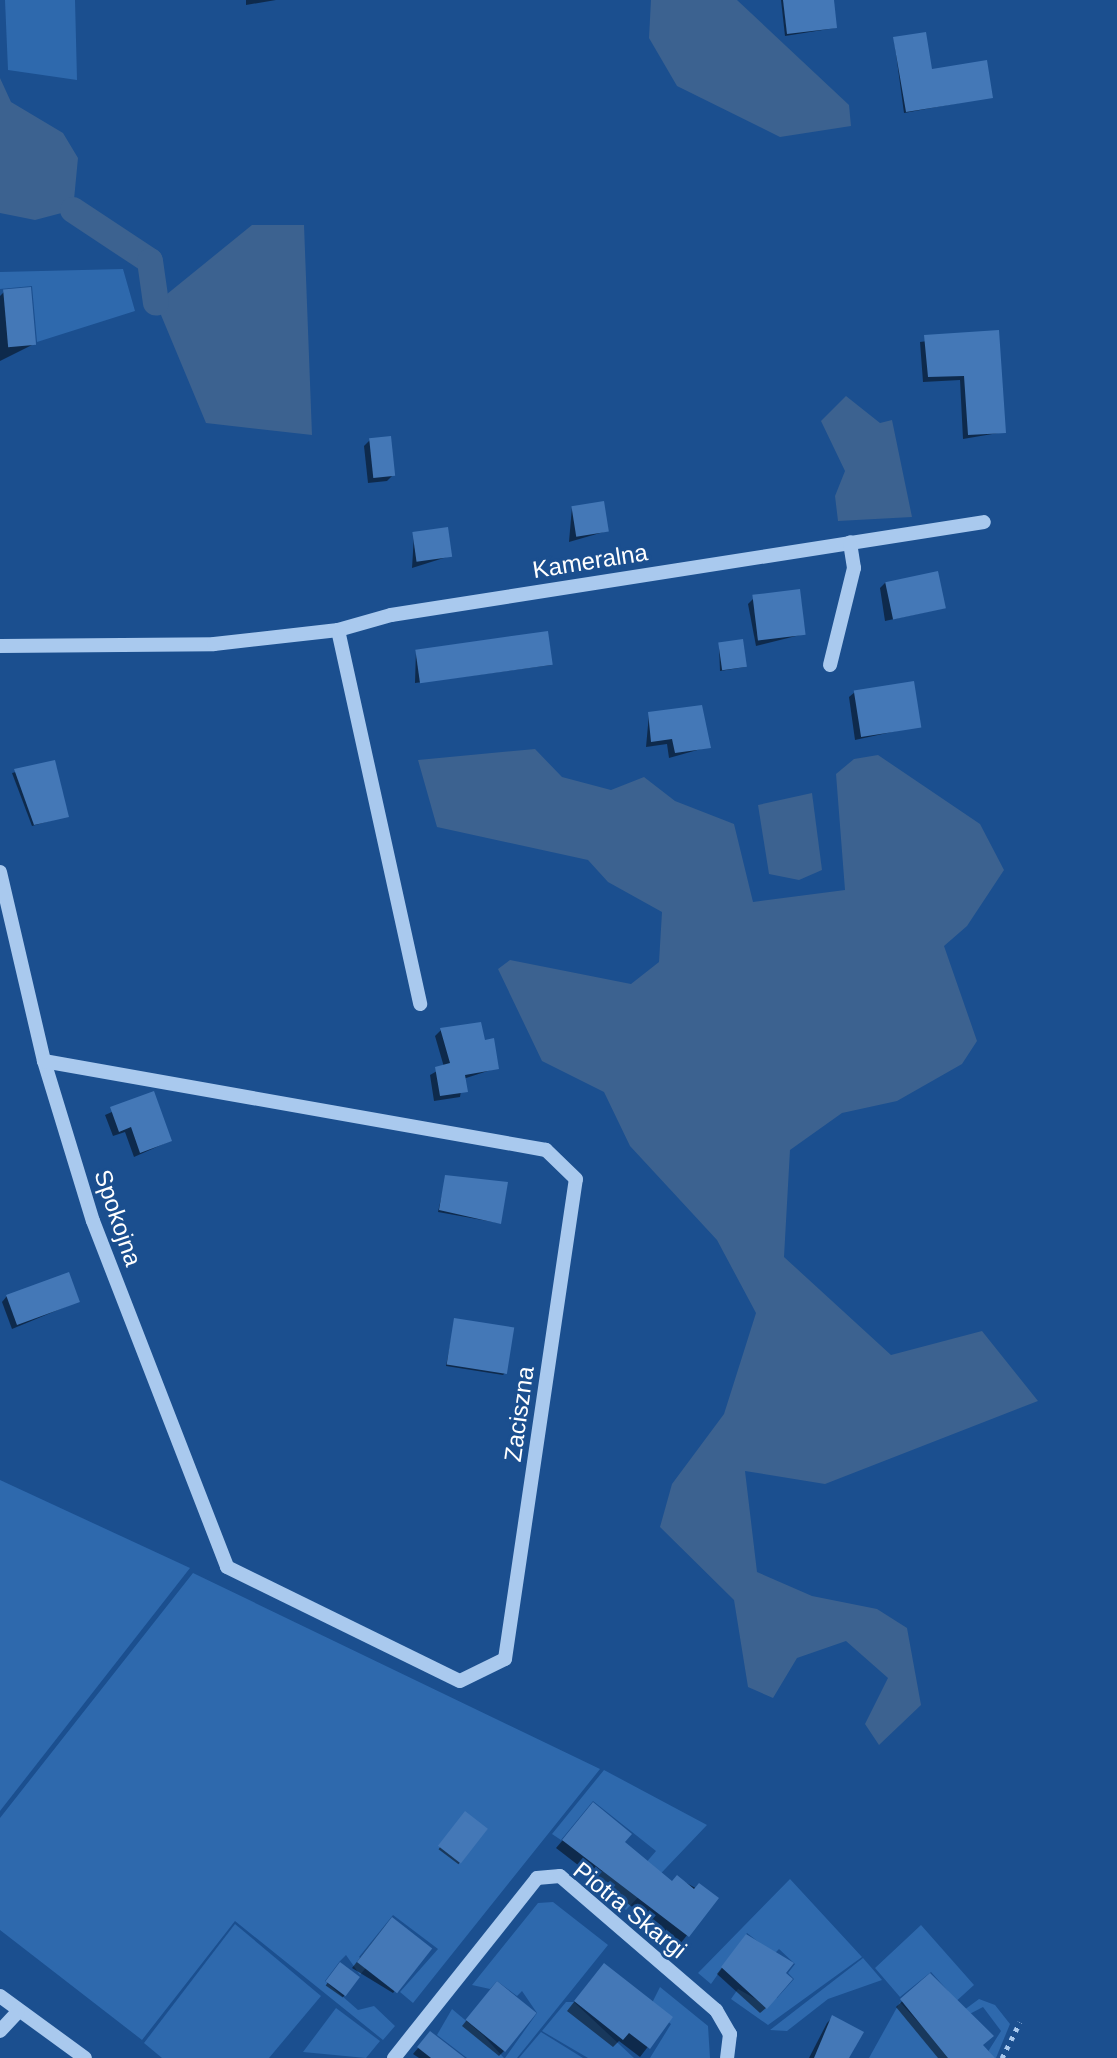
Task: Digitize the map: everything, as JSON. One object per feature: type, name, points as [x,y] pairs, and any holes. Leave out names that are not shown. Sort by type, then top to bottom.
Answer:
[{"type":"street","name":"Kameralna","points":[[0,646],[214,644],[338,630],[391,615],[984,522]]},
{"type":"street","points":[[830,665],[854,568],[850,542]]},
{"type":"street","points":[[338,630],[420,1004]]},
{"type":"street","name":"Spokojna","points":[[0,872],[44,1061],[93,1221],[227,1567]]},
{"type":"street","name":"Zaciszna","points":[[44,1061],[277,1105],[546,1150],[576,1179],[505,1659],[460,1681],[227,1567]]},
{"type":"street","name":"Piotra Skargi","points":[[394,2058],[537,1878],[560,1876],[716,2010],[730,2034],[727,2058]]},
{"type":"street","points":[[0,1996],[85,2058]]},
{"type":"street","points":[[0,2031],[18,2012]]},
{"type":"path","points":[[1002,2058],[1020,2022]]},
{"type":"shaded area","points":[[5,0],[75,0],[77,80],[8,70]]},
{"type":"shaded area","points":[[651,0],[737,0],[849,105],[851,126],[780,137],[677,86],[649,38]]},
{"type":"shaded area","points":[[0,78],[11,102],[63,133],[78,158],[73,210],[35,220],[0,213]]},
{"type":"shaded area","points":[[252,225],[304,225],[312,435],[206,423],[156,303]]},
{"type":"shaded area","points":[[123,269],[135,311],[37,342],[32,286],[0,289],[0,272]]},
{"type":"shaded area","points":[[846,396],[880,423],[892,420],[912,517],[838,521],[835,496],[845,471],[821,421]]},
{"type":"shaded area","points":[[535,749],[562,777],[611,790],[644,777],[675,801],[734,824],[753,902],[845,890],[836,774],[854,759],[878,755],[980,824],[1004,870],[967,926],[944,946],[977,1041],[962,1064],[897,1101],[842,1113],[790,1150],[784,1257],[891,1355],[982,1331],[1038,1401],[825,1484],[745,1471],[757,1572],[812,1596],[877,1609],[907,1628],[921,1705],[879,1745],[865,1724],[888,1678],[846,1641],[797,1658],[773,1698],[748,1687],[734,1600],[660,1527],[672,1484],[724,1414],[756,1313],[717,1240],[630,1146],[604,1092],[542,1061],[498,969],[510,960],[631,984],[659,962],[662,912],[608,882],[588,860],[437,827],[418,760]]},
{"type":"shaded area","points":[[812,793],[822,870],[799,880],[769,874],[758,805]]},
{"type":"shaded area","points":[[0,1480],[190,1568],[0,1811]]},
{"type":"shaded area","points":[[193,1573],[600,1769],[413,2003],[400,1992],[438,1949],[393,1915],[359,1957],[368,1965],[360,1975],[346,1955],[340,1961],[325,1981],[358,2010],[374,2006],[395,2026],[383,2040],[235,1921],[142,2040],[0,1930],[0,1818]]},
{"type":"shaded area","points":[[604,1770],[707,1825],[626,1910],[584,1882],[606,1869],[627,1885],[656,1851],[593,1801],[561,1840],[552,1834]]},
{"type":"shaded area","points":[[790,1879],[862,1957],[768,2025],[731,1999],[738,1989],[763,2003],[771,1995],[777,1998],[794,1979],[788,1973],[795,1964],[779,1949],[774,1954],[747,1933],[711,1984],[698,1973]]},
{"type":"shaded area","points":[[553,1902],[608,1945],[517,2058],[505,2058],[537,2013],[522,1991],[517,1996],[497,1981],[490,1989],[472,1985],[538,1903]]},
{"type":"shaded area","points":[[235,1924],[321,1996],[269,2058],[162,2058],[144,2043]]},
{"type":"shaded area","points":[[921,1925],[974,1985],[930,2025],[920,2017],[948,1991],[931,1972],[900,1997],[875,1968]]},
{"type":"shaded area","points":[[863,1958],[882,1980],[828,1999],[787,2031],[770,2030]]},
{"type":"shaded area","points":[[660,1987],[708,2026],[710,2058],[650,2058],[671,2024],[650,2007]]},
{"type":"shaded area","points":[[979,1999],[995,2005],[1010,2024],[996,2058],[984,2058],[1001,2031],[983,2007],[933,2033]]},
{"type":"shaded area","points":[[566,2002],[574,2002],[634,2058],[588,2058],[542,2031]]},
{"type":"shaded area","points":[[900,2002],[951,2058],[869,2058]]},
{"type":"shaded area","points":[[336,2008],[380,2041],[366,2058],[303,2052]]},
{"type":"shaded area","points":[[452,2009],[504,2058],[467,2058],[437,2035]]},
{"type":"shaded area","points":[[541,2032],[583,2058],[519,2058]]},
{"type":"building","points":[[783,0],[834,0],[837,28],[787,34]]},
{"type":"building","points":[[926,32],[932,69],[987,60],[993,98],[906,112],[893,37]]},
{"type":"building","points":[[31,287],[36,345],[8,347],[3,289]]},
{"type":"building","points":[[999,330],[1006,433],[968,435],[964,376],[928,377],[924,335]]},
{"type":"building","points":[[391,436],[395,476],[373,478],[369,438]]},
{"type":"building","points":[[604,501],[609,532],[576,537],[571,506]]},
{"type":"building","points":[[448,527],[452,557],[417,562],[412,532]]},
{"type":"building","points":[[938,571],[946,608],[893,619],[885,582]]},
{"type":"building","points":[[800,589],[806,635],[758,641],[752,595]]},
{"type":"building","points":[[548,631],[553,665],[420,683],[415,650]]},
{"type":"building","points":[[743,639],[747,667],[722,670],[718,642]]},
{"type":"building","points":[[914,681],[921,727],[861,737],[854,691]]},
{"type":"building","points":[[702,705],[711,748],[675,753],[672,739],[651,742],[648,712]]},
{"type":"building","points":[[55,760],[69,817],[34,825],[14,769]]},
{"type":"building","points":[[481,1022],[485,1040],[494,1038],[499,1069],[465,1075],[468,1092],[440,1096],[435,1067],[450,1063],[440,1028]]},
{"type":"building","points":[[154,1091],[172,1141],[140,1153],[131,1127],[119,1132],[110,1107]]},
{"type":"building","points":[[445,1175],[508,1182],[501,1224],[439,1210]]},
{"type":"building","points":[[69,1272],[80,1302],[17,1325],[6,1295]]},
{"type":"building","points":[[454,1318],[514,1328],[507,1374],[447,1364]]},
{"type":"building","points":[[593,1802],[632,1834],[625,1842],[672,1881],[677,1875],[694,1889],[699,1883],[719,1898],[689,1937],[562,1840]]},
{"type":"building","points":[[465,1811],[488,1829],[461,1864],[438,1846]]},
{"type":"building","points":[[392,1917],[432,1948],[397,1993],[357,1962]]},
{"type":"building","points":[[746,1934],[794,1963],[786,1973],[793,1979],[767,2009],[721,1967]]},
{"type":"building","points":[[340,1962],[360,1977],[346,1996],[326,1981]]},
{"type":"building","points":[[604,1963],[673,2017],[650,2049],[629,2033],[623,2040],[574,2001]]},
{"type":"building","points":[[930,1973],[994,2036],[983,2045],[995,2058],[948,2058],[900,1999]]},
{"type":"building","points":[[497,1981],[537,2013],[505,2052],[466,2020]]},
{"type":"building","points":[[832,2015],[864,2032],[849,2058],[814,2058]]},
{"type":"building","points":[[430,2031],[465,2058],[431,2058],[417,2047]]},
{"type":"waterway","points":[[73,210],[150,261],[156,303]]}]
